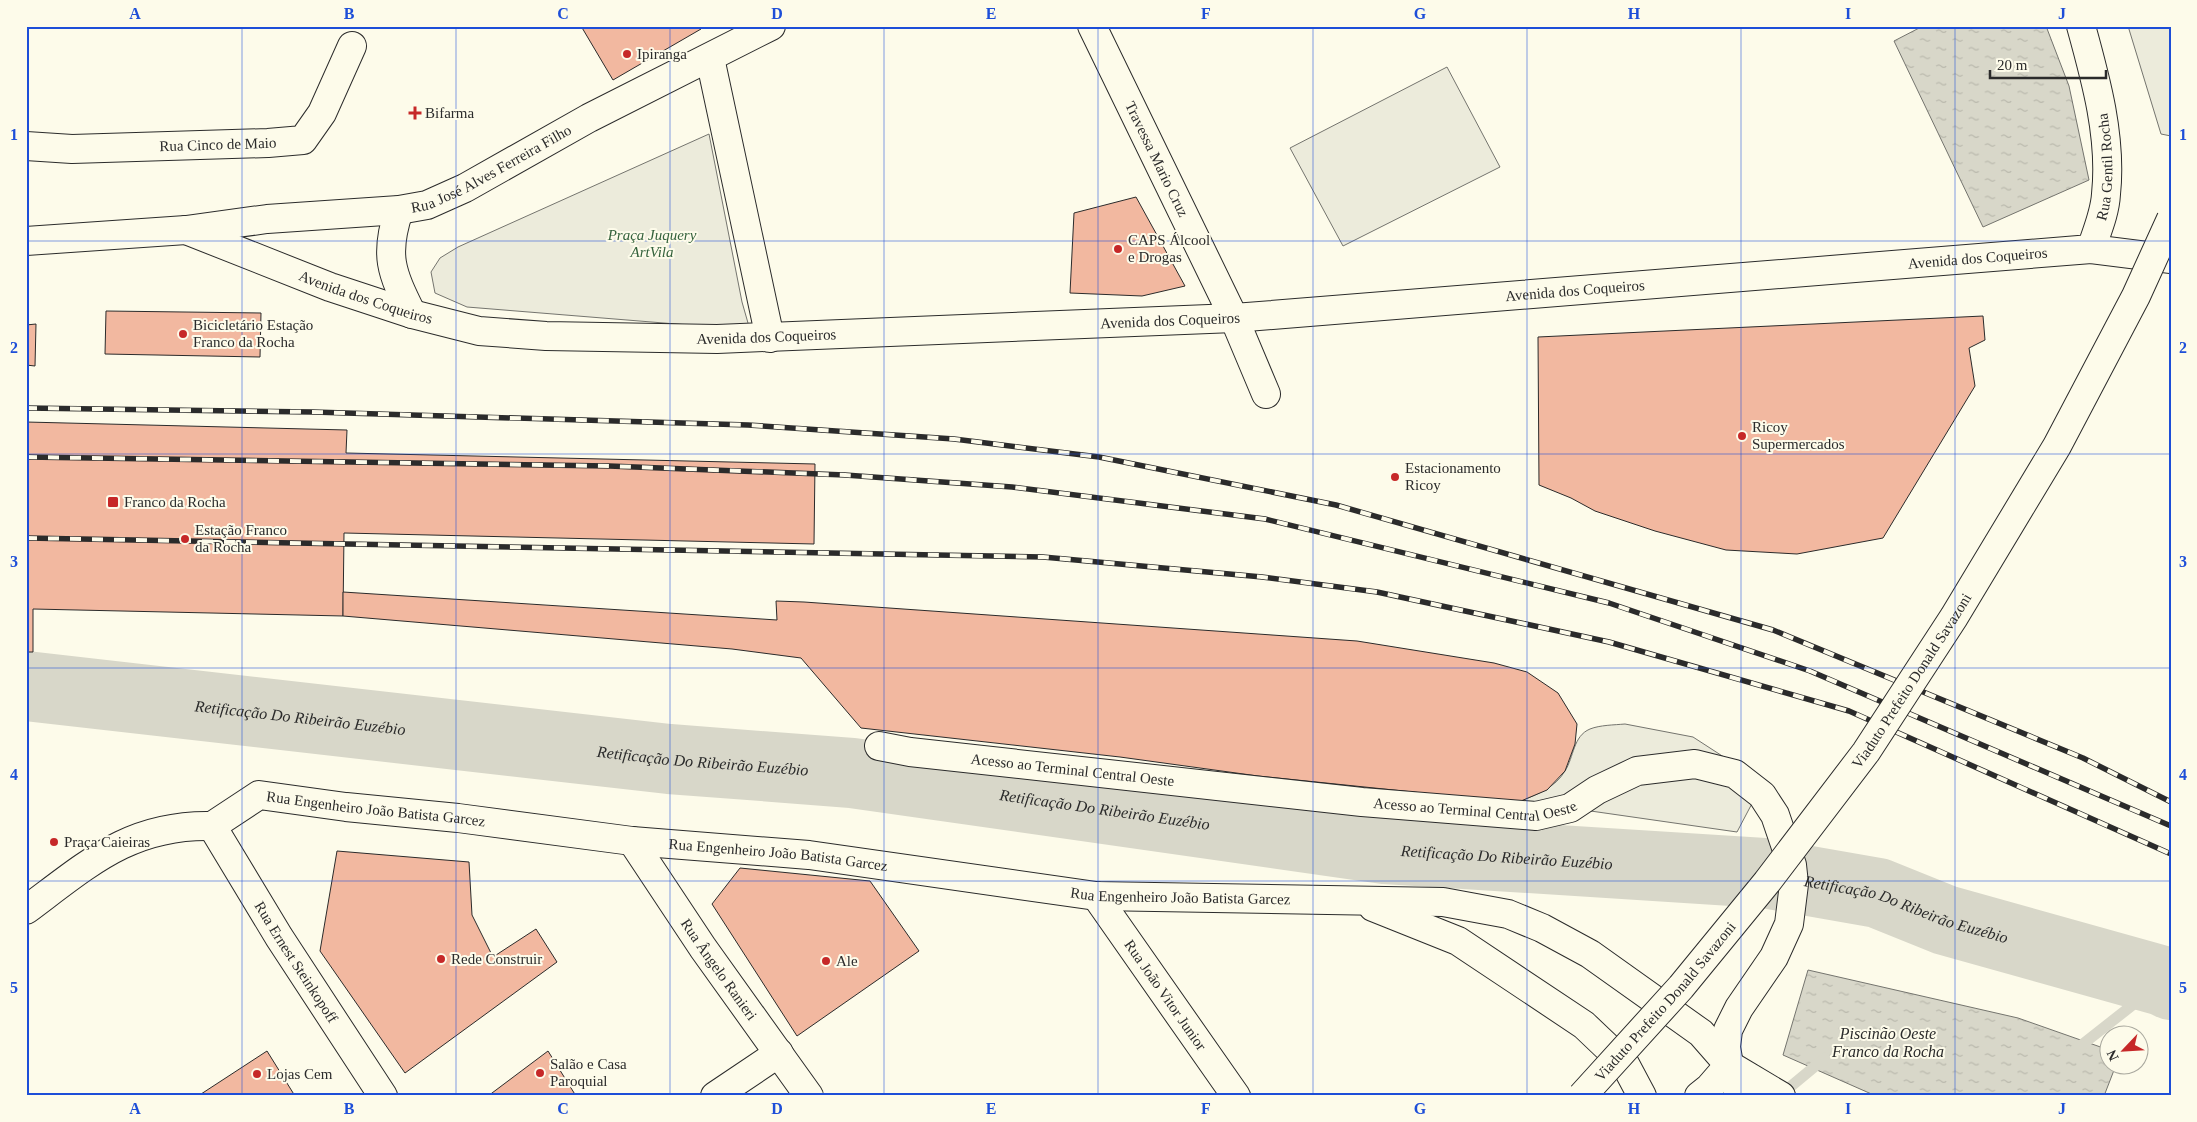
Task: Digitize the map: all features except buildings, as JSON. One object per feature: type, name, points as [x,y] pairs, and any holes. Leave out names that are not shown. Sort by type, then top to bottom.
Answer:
[{"type":"main road","name":"Rua José Alves Ferreira Filho","points":[[26,241],[186,230],[295,216],[399,210],[428,205],[465,188],[589,118],[772,26]]},
{"type":"main road","name":"Travessa Mario Cruz","points":[[1092,26],[1234,318],[1266,394]]},
{"type":"main road","name":"Rua Gentil Rocha","points":[[2081,26],[2096,82],[2107,150],[2106,194],[2091,250]]},
{"type":"main road","name":"Rua Cinco de Maio","points":[[26,146],[72,149],[268,143],[303,140],[322,113],[352,46]]},
{"type":"main road","points":[[710,58],[770,338]]},
{"type":"main road","points":[[399,210],[392,231],[391,263],[396,282],[412,314]]},
{"type":"main road","name":"Viaduto Prefeito Donald Savazoni","points":[[1582,1096],[1681,987],[1766,882],[1866,752],[1954,617],[2057,446],[2136,296],[2171,219]]},
{"type":"main road","name":"Avenida dos Coqueiros","points":[[186,230],[330,287],[412,314],[479,331],[546,336],[770,338],[1234,318],[2091,250],[2171,259]]},
{"type":"main road","name":"Acesso ao Terminal Central Oeste","points":[[878,746],[910,752],[1362,802],[1536,816],[1570,808],[1597,790],[1637,771],[1695,764],[1735,774],[1762,795],[1775,815],[1792,865],[1794,884],[1789,924],[1774,957],[1739,1008],[1728,1030],[1726,1047],[1729,1064]]},
{"type":"main road","name":"Rua Engenheiro João Batista Garcez","points":[[212,826],[259,795],[346,807],[458,818],[632,841],[809,855],[1096,896],[1443,902],[1508,914],[1542,928],[1590,954],[1701,1034],[1729,1064],[1781,1096]]},
{"type":"main road","points":[[26,910],[81,870],[122,844],[153,832],[186,825],[212,826]]},
{"type":"main road","name":"Rua Ernest Steinkopoff","points":[[212,826],[279,937],[383,1096]]},
{"type":"main road","name":"Rua Ângelo Ranieri","points":[[632,841],[703,948],[808,1096]]},
{"type":"main road","name":"Rua João Vitor Junior","points":[[1096,896],[1236,1096]]},
{"type":"main road","name":"Rua Engenheiro João Batista Garcez","points":[[1355,900],[1458,941],[1542,995],[1584,1025],[1625,1064],[1642,1096]]},
{"type":"main road","points":[[715,1096],[779,1054]]},
{"type":"main road","points":[[1698,1096],[1709,1088],[1729,1064]]},
{"type":"main road","points":[[1729,1064],[1740,1096]]},
{"type":"green space","points":[[2128,26],[2171,26],[2171,136],[2161,134]]},
{"type":"green space","points":[[1447,67],[1500,167],[1343,246],[1290,148]]},
{"type":"green space","name":"Praça Juquery ArtVila","points":[[709,134],[742,302],[750,330],[467,307],[435,293],[431,272],[440,258],[458,247]]},
{"type":"green space","points":[[1625,724],[1693,737],[1730,761],[1757,794],[1737,832],[1521,801],[1545,790],[1561,777],[1577,742],[1584,732],[1607,725]]},
{"type":"water","points":[[1923,26],[2046,26],[2069,86],[2089,180],[1983,227],[1894,41]]},
{"type":"water","name":"Piscinão Oeste Franco da Rocha","points":[[1808,970],[2018,1018],[2100,1047],[2100,1074],[2113,1074],[2104,1096],[1876,1096],[1783,1055]]},
{"type":"waterway","name":"Retificação Do Ribeirão Euzébio","points":[[26,686],[669,759],[852,773],[1385,849],[1764,873],[1878,893],[1945,920],[2163,981],[2171,985]]},
{"type":"waterway","points":[[2074,1051],[2163,981]]},
{"type":"waterway","points":[[1784,1092],[1825,1058]]},
{"type":"railway","points":[[26,408],[313,412],[748,425],[954,439],[1099,457],[1336,505],[1773,630],[2083,758],[2171,802]]},
{"type":"railway","points":[[26,457],[609,466],[845,475],[1012,487],[1265,519],[1609,603],[1810,671],[2171,826]]},
{"type":"railway","points":[[26,538],[1043,557],[1262,577],[1377,592],[1609,642],[1849,711],[2171,854]]},
{"type":"place","name":"Ipiranga","points":[[627,54]]},
{"type":"place","name":"Bifarma","points":[[415,113]]},
{"type":"place","name":"CAPS Álcool e Drogas","points":[[1118,249]]},
{"type":"place","name":"Bicicletário Estação Franco da Rocha","points":[[183,334]]},
{"type":"place","name":"Ricoy Supermercados","points":[[1742,436]]},
{"type":"place","name":"Estacionamento Ricoy","points":[[1395,477]]},
{"type":"place","name":"Franco da Rocha","points":[[113,502]]},
{"type":"place","name":"Estação Franco da Rocha","points":[[185,539]]},
{"type":"place","name":"Praça Caieiras","points":[[54,842]]},
{"type":"place","name":"Rede Construir","points":[[441,959]]},
{"type":"place","name":"Ale","points":[[826,961]]},
{"type":"place","name":"Salão e Casa Paroquial","points":[[540,1073]]},
{"type":"place","name":"Lojas Cem","points":[[257,1074]]}]
